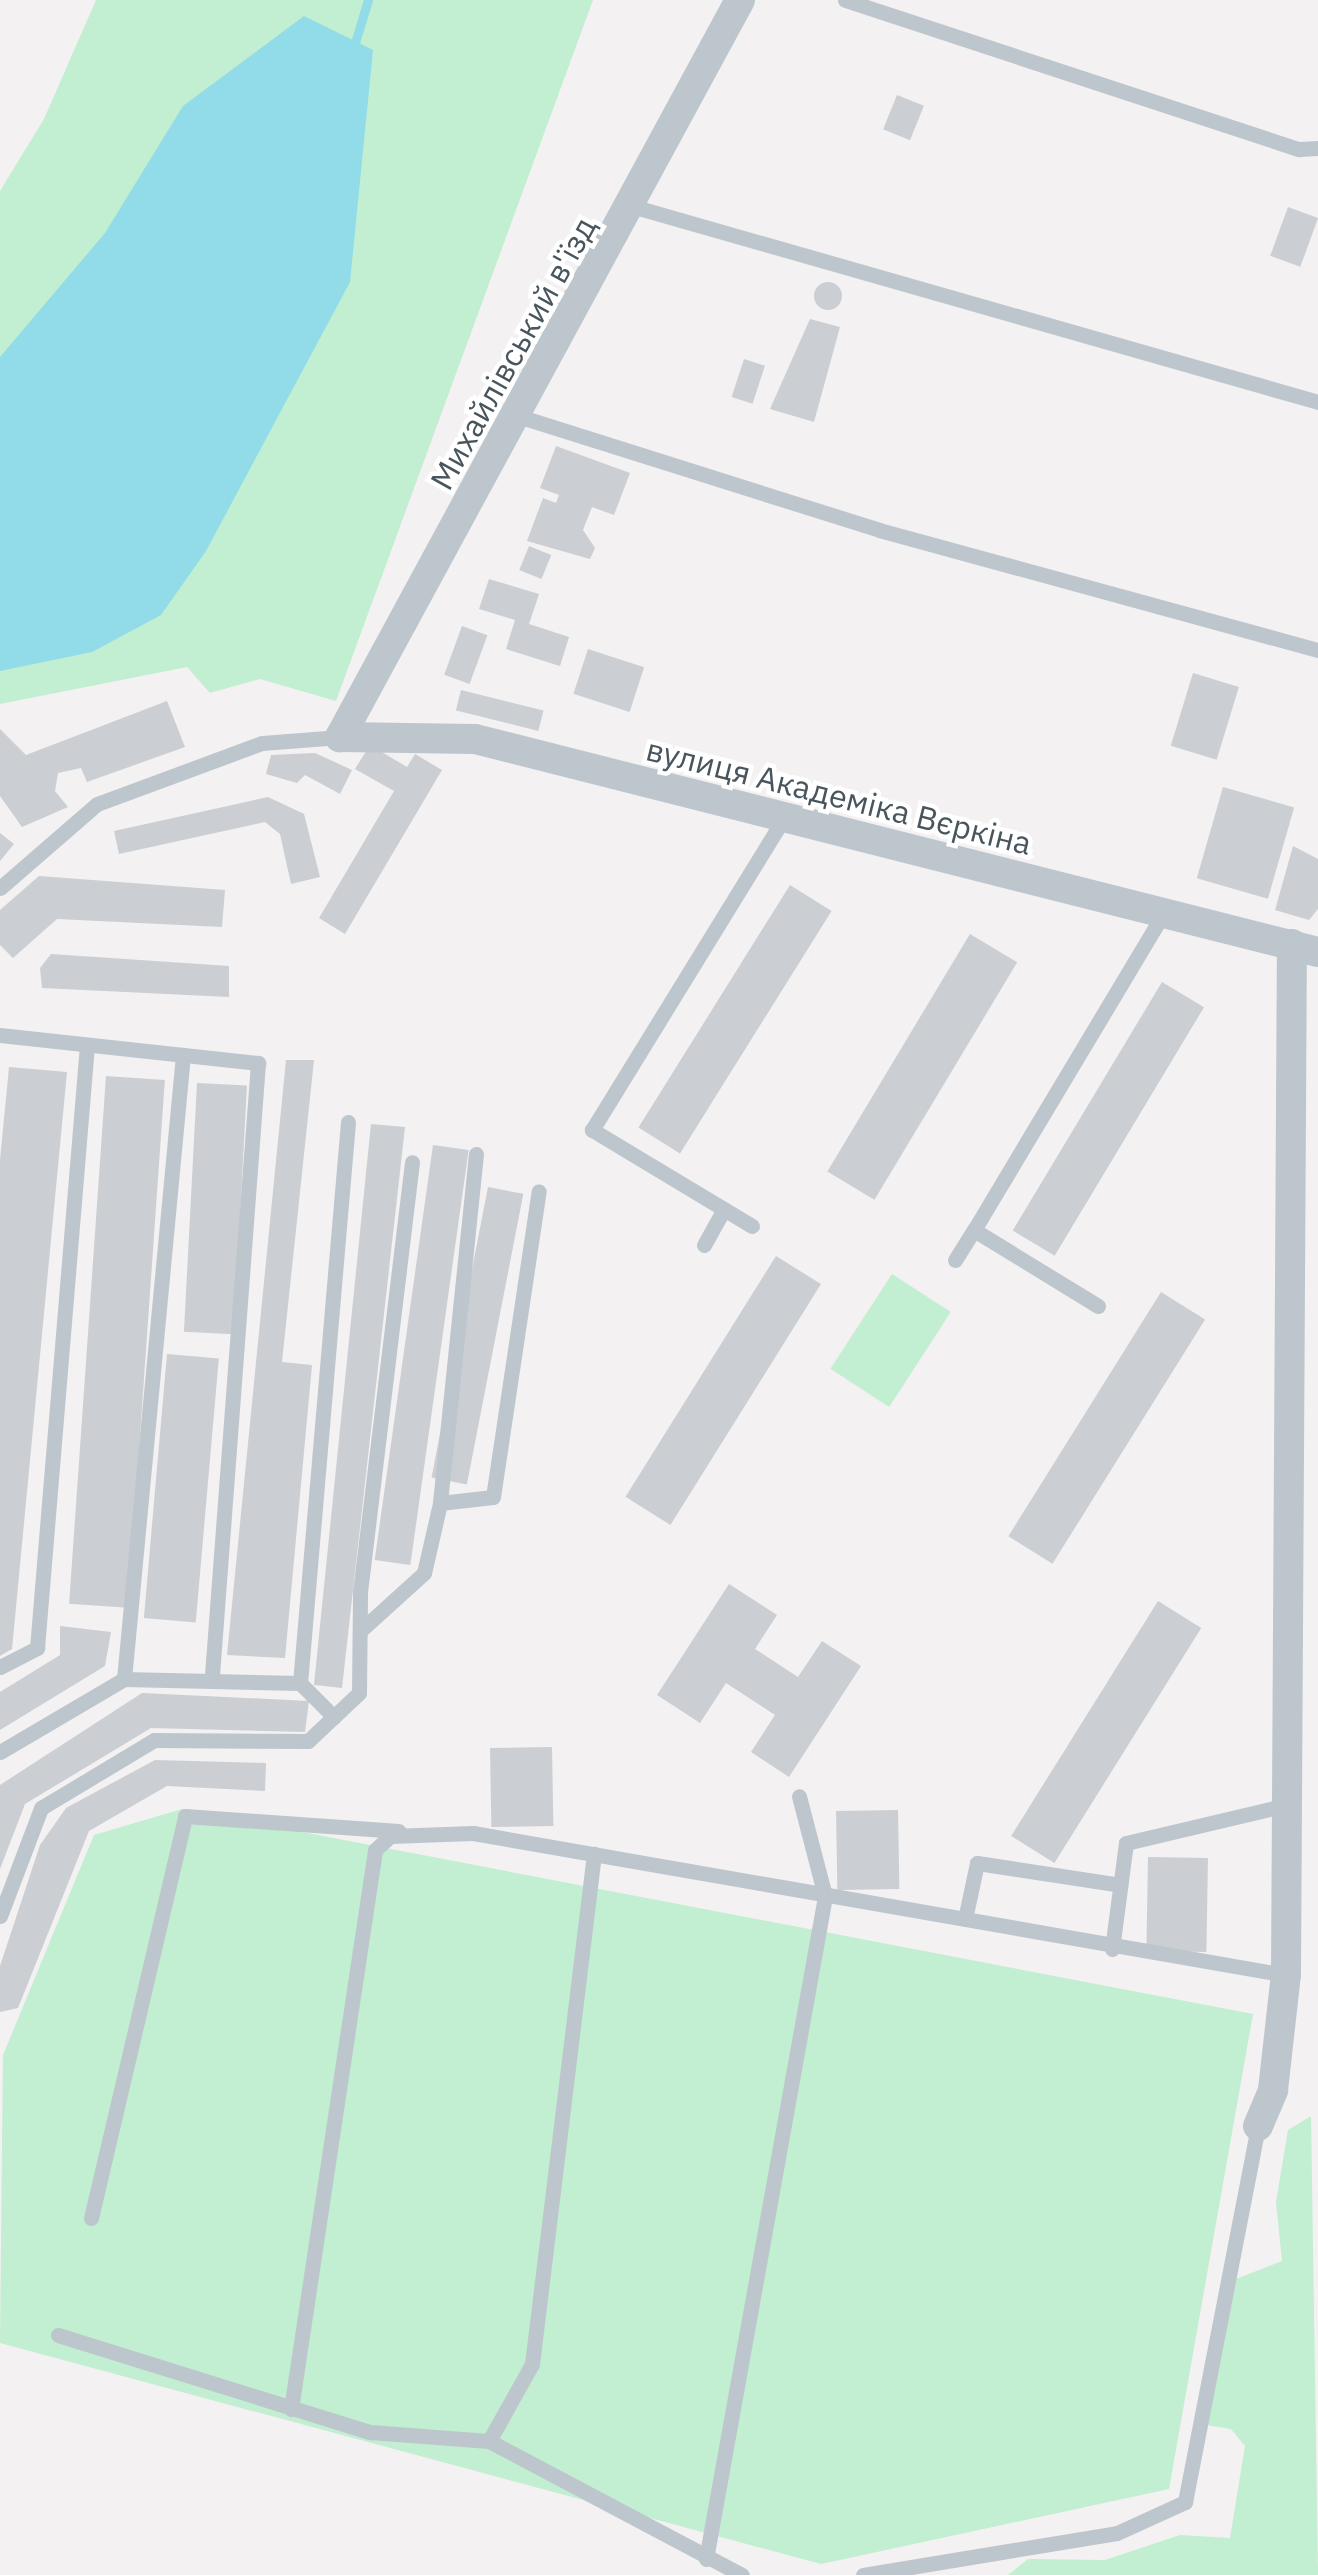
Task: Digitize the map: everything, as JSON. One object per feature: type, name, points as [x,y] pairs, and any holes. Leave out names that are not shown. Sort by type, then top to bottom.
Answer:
[{"type":"street","name":"Михайлівський в'їзд","points":[[340,736],[635,207],[740,0]]},
{"type":"street","name":"вулиця Академіка Вєркіна","points":[[340,736],[474,739],[1305,948]]},
{"type":"street","points":[[1258,2126],[1273,2090],[1286,1975],[1305,948]]},
{"type":"lane","points":[[846,0],[1299,150],[1318,148]]},
{"type":"lane","points":[[635,207],[1318,402]]},
{"type":"lane","points":[[518,416],[880,530],[1318,650]]},
{"type":"lane","points":[[0,888],[97,804],[262,743],[340,736]]},
{"type":"lane","points":[[752,1226],[592,1130],[784,818]]},
{"type":"lane","points":[[956,1260],[1164,912]]},
{"type":"lane","points":[[0,1035],[258,1063],[212,1676]]},
{"type":"lane","points":[[0,1666],[37,1648],[87,1045]]},
{"type":"lane","points":[[124,1679],[183,1055]]},
{"type":"lane","points":[[300,1684],[348,1122]]},
{"type":"lane","points":[[360,1631],[424,1573],[440,1503],[476,1154]]},
{"type":"lane","points":[[0,1916],[41,1808],[57,1798],[154,1740],[308,1742],[359,1693],[360,1631],[412,1162]]},
{"type":"lane","points":[[440,1503],[493,1497],[539,1191]]},
{"type":"lane","points":[[704,1246],[724,1209]]},
{"type":"lane","points":[[974,1230],[1098,1306]]},
{"type":"lane","points":[[0,1752],[124,1679],[212,1676],[300,1684],[334,1717]]},
{"type":"lane","points":[[706,2559],[825,1896],[799,1796]]},
{"type":"lane","points":[[1112,1949],[1126,1843],[1287,1805]]},
{"type":"lane","points":[[91,2218],[185,1816],[412,1832],[594,1854],[1112,1949],[1286,1975]]},
{"type":"lane","points":[[291,2409],[374,1850],[412,1832]]},
{"type":"lane","points":[[490,2441],[532,2364],[594,1854]]},
{"type":"lane","points":[[965,1919],[976,1863],[1120,1885]]},
{"type":"lane","points":[[864,2575],[1117,2534],[1185,2502],[1258,2126]]},
{"type":"lane","points":[[58,2335],[370,2432],[490,2441],[742,2575]]},
{"type":"green space","points":[[96,0],[593,0],[336,701],[260,679],[210,693],[187,667],[0,704],[0,191],[44,119]]},
{"type":"green space","points":[[892,1274],[951,1312],[889,1407],[830,1369]]},
{"type":"green space","points":[[182,1809],[1253,2014],[1169,2489],[821,2564],[0,2343],[3,2055],[94,1835]]},
{"type":"green space","points":[[1311,2116],[1318,2575],[1008,2575],[1028,2559],[1105,2560],[1180,2535],[1230,2538],[1245,2446],[1231,2429],[1200,2424],[1228,2282],[1282,2261],[1276,2202],[1288,2130]]},
{"type":"water","points":[[304,16],[373,50],[350,282],[206,551],[161,615],[92,652],[0,671],[0,357],[105,233],[183,106]]},
{"type":"building","points":[[897,95],[924,106],[910,140],[883,129]]},
{"type":"building","points":[[1288,207],[1318,218],[1300,267],[1270,256]]},
{"type":"building","points":[[828,282],[838,286],[842,296],[838,306],[828,310],[818,306],[814,296],[818,286]]},
{"type":"building","points":[[810,319],[840,327],[814,422],[770,409]]},
{"type":"building","points":[[744,359],[765,366],[753,404],[732,397]]},
{"type":"building","points":[[556,446],[630,473],[614,515],[592,507],[583,530],[595,548],[590,559],[527,541],[543,498],[556,503],[559,495],[540,488]]},
{"type":"building","points":[[529,546],[551,555],[542,579],[519,570]]},
{"type":"building","points":[[489,579],[539,594],[529,624],[569,637],[560,666],[506,649],[515,620],[479,609]]},
{"type":"building","points":[[462,626],[487,635],[470,684],[444,675]]},
{"type":"building","points":[[588,649],[644,667],[630,712],[573,694]]},
{"type":"building","points":[[1193,673],[1239,687],[1217,760],[1171,746]]},
{"type":"building","points":[[461,690],[543,711],[538,731],[456,710]]},
{"type":"building","points":[[167,701],[185,747],[87,782],[81,768],[58,773],[55,791],[68,807],[22,827],[0,796],[0,729],[26,755]]},
{"type":"building","points":[[370,745],[407,767],[415,754],[442,770],[345,934],[319,918],[394,791],[355,769]]},
{"type":"building","points":[[315,753],[352,770],[340,794],[305,775],[297,783],[266,774],[271,755]]},
{"type":"building","points":[[1223,787],[1294,807],[1268,899],[1197,878]]},
{"type":"building","points":[[268,797],[304,814],[320,877],[291,884],[280,834],[265,822],[119,854],[114,831]]},
{"type":"building","points":[[0,833],[14,844],[0,861]]},
{"type":"building","points":[[1293,846],[1318,859],[1318,909],[1309,920],[1275,910]]},
{"type":"building","points":[[39,876],[225,890],[222,927],[57,919],[13,958],[0,945],[0,910]]},
{"type":"building","points":[[790,885],[832,911],[680,1154],[638,1128]]},
{"type":"building","points":[[970,934],[1017,962],[874,1200],[827,1171]]},
{"type":"building","points":[[51,954],[229,966],[229,997],[42,988],[40,968]]},
{"type":"building","points":[[1162,982],[1204,1007],[1055,1256],[1013,1231]]},
{"type":"building","points":[[286,1060],[314,1060],[282,1362],[312,1365],[285,1658],[227,1655]]},
{"type":"building","points":[[9,1067],[67,1072],[12,1649],[0,1656],[0,1160]]},
{"type":"building","points":[[106,1076],[165,1080],[128,1608],[69,1604]]},
{"type":"building","points":[[197,1083],[247,1086],[234,1334],[184,1332]]},
{"type":"building","points":[[371,1124],[405,1127],[342,1688],[314,1685]]},
{"type":"building","points":[[433,1145],[469,1150],[410,1565],[375,1560]]},
{"type":"building","points":[[488,1187],[523,1194],[467,1484],[432,1478]]},
{"type":"building","points":[[776,1256],[821,1284],[670,1525],[626,1497]]},
{"type":"building","points":[[1161,1292],[1205,1320],[1052,1564],[1008,1536]]},
{"type":"building","points":[[167,1354],[219,1359],[196,1623],[144,1618]]},
{"type":"building","points":[[729,1584],[777,1615],[755,1649],[798,1677],[822,1641],[861,1666],[789,1777],[751,1752],[775,1715],[726,1683],[700,1723],[657,1695]]},
{"type":"building","points":[[1158,1601],[1201,1628],[1054,1863],[1011,1836]]},
{"type":"building","points":[[60,1626],[111,1632],[105,1666],[0,1730],[0,1692],[60,1655]]},
{"type":"building","points":[[142,1693],[309,1701],[305,1732],[151,1728],[25,1804],[0,1869],[0,1785]]},
{"type":"building","points":[[552,1747],[553,1826],[491,1827],[490,1748]]},
{"type":"building","points":[[155,1760],[266,1763],[265,1791],[167,1786],[89,1831],[18,2008],[0,2012],[0,1966],[40,1845],[66,1808]]},
{"type":"building","points":[[898,1810],[899,1889],[837,1890],[836,1811]]},
{"type":"building","points":[[1148,1857],[1208,1858],[1206,1952],[1146,1951]]},
{"type":"waterway","points":[[353,49],[368,0]]}]
